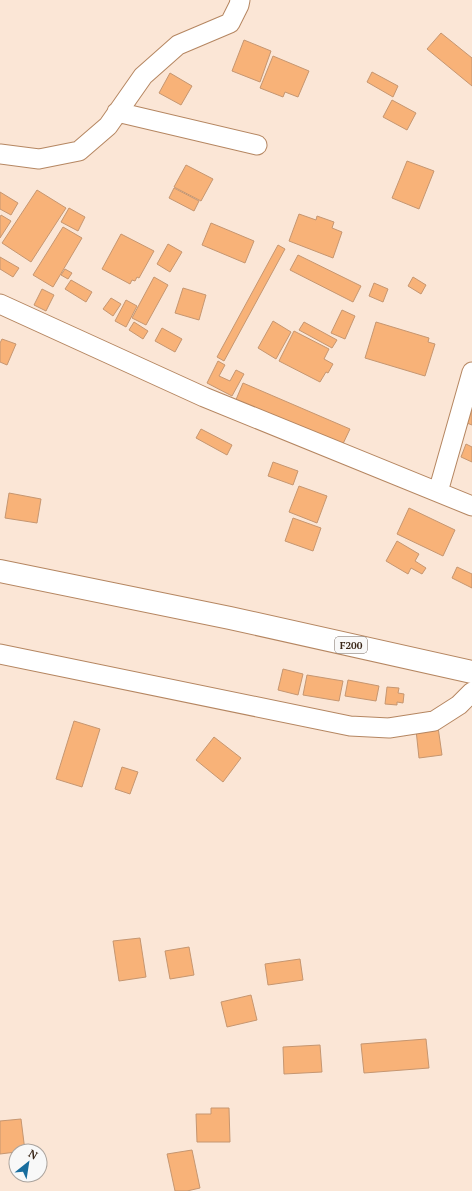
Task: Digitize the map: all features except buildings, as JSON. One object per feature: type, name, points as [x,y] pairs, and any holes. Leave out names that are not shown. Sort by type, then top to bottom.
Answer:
[{"type":"main road","name":"F200","points":[[0,571],[230,618],[472,672]]},
{"type":"street","points":[[0,154],[39,160],[79,151],[108,126],[143,76],[178,45],[230,24],[240,0]]},
{"type":"street","points":[[117,112],[257,145]]},
{"type":"street","points":[[0,304],[204,397],[472,506]]},
{"type":"street","points":[[438,492],[472,372]]},
{"type":"street","points":[[0,654],[350,726],[389,728],[434,721],[459,705],[472,692]]}]
